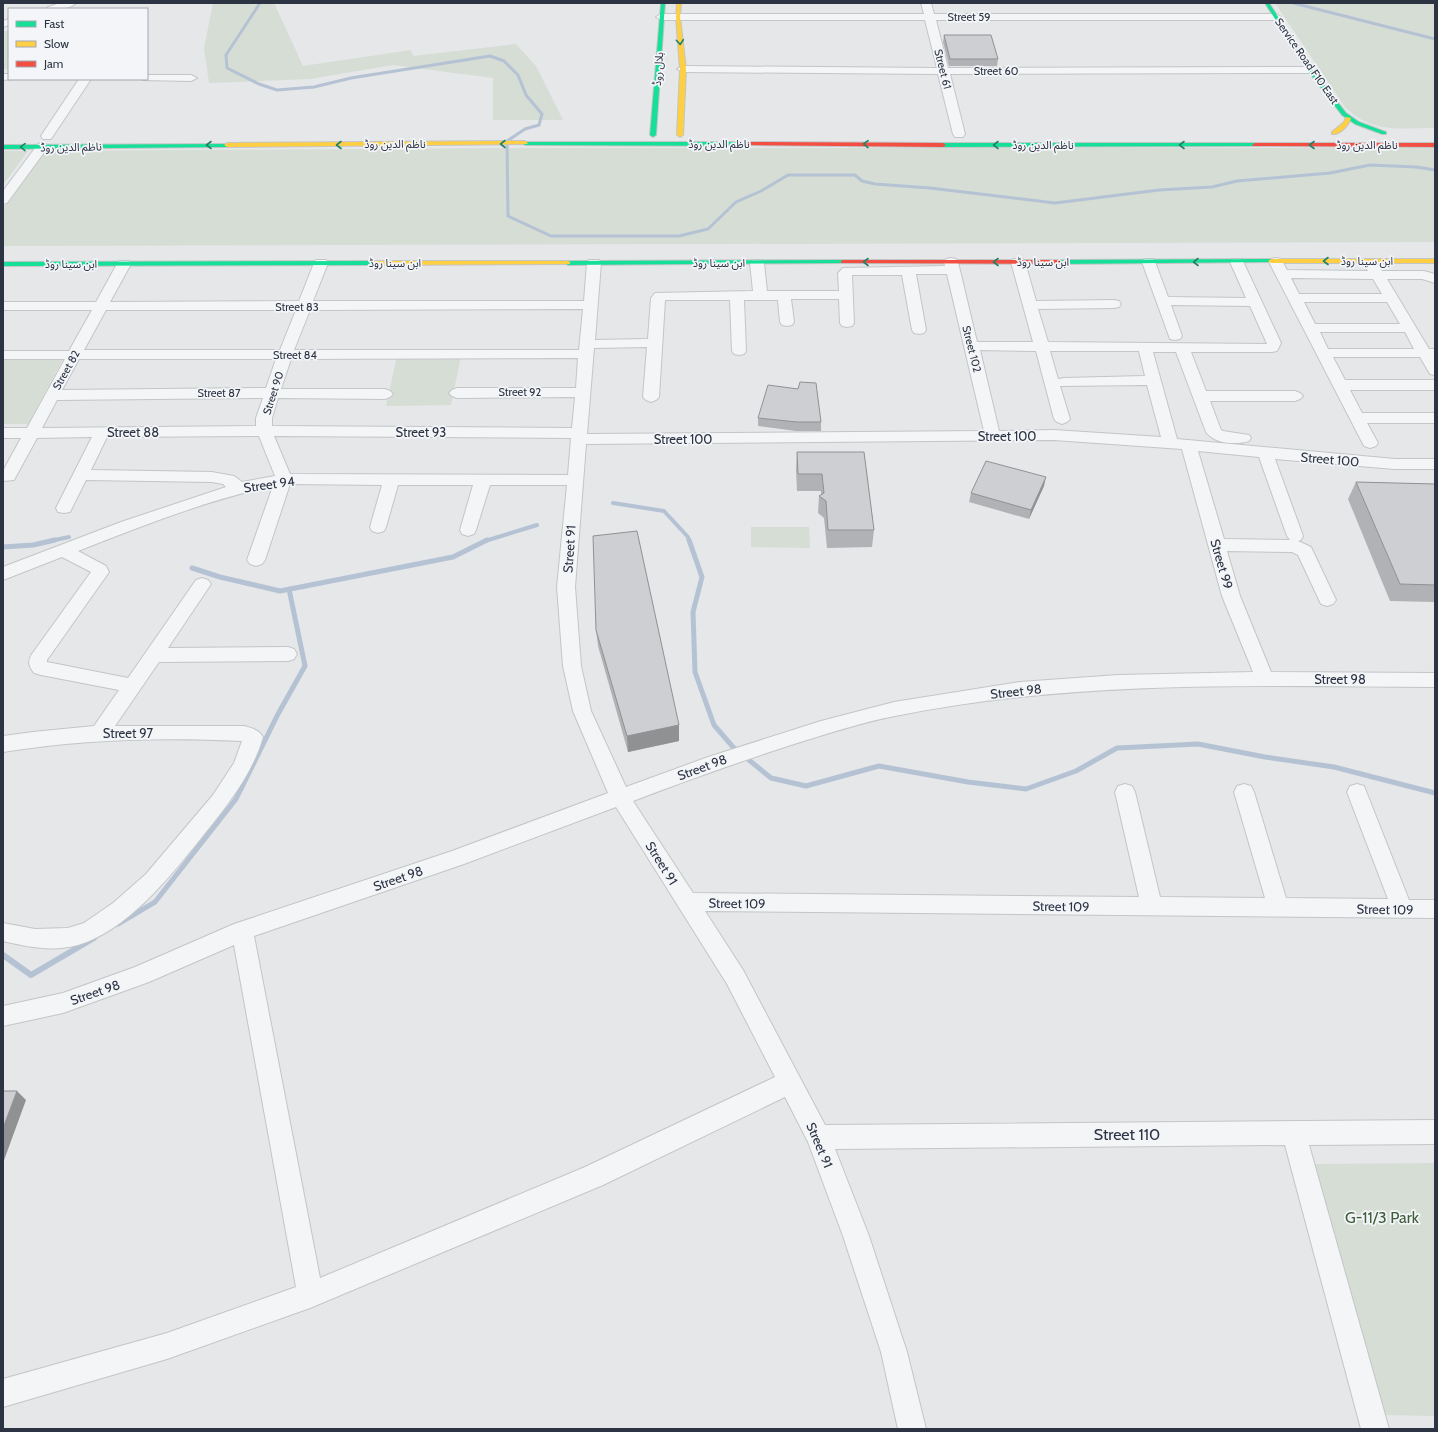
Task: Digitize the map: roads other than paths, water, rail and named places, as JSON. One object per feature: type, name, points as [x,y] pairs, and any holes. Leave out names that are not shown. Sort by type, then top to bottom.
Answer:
[{"type":"main road","name":"ہلال روڈ","points":[[653,135],[663,3]]},
{"type":"main road","name":"ہلال روڈ","points":[[679,3],[678,17],[683,69],[680,135]]},
{"type":"main road","name":"Service Road F10 East","points":[[1267,3],[1310,70],[1348,118],[1369,128],[1388,133]]},
{"type":"main road","name":"ناظم الدین روڈ","points":[[1348,118],[1347,122],[1330,133],[1388,133]]},
{"type":"main road","name":"ناظم الدین روڈ","points":[[219,136],[537,134],[575,139],[834,144],[1435,144]]},
{"type":"main road","points":[[833,134],[834,144]]},
{"type":"main road","points":[[1244,134],[1251,145]]},
{"type":"main road","name":"ناظم الدین روڈ","points":[[3,147],[46,139],[95,146],[531,144],[575,139],[653,135],[749,135]]},
{"type":"main road","points":[[95,146],[100,136]]},
{"type":"main road","points":[[1416,252],[1422,261]]},
{"type":"main road","points":[[23,264],[30,254]]},
{"type":"main road","name":"ابن سینا روڈ","points":[[3,264],[599,261],[757,262],[952,266],[1018,262],[1237,262],[1279,268],[1370,261],[1435,261]]},
{"type":"street","name":"Street 61","points":[[926,3],[959,134]]},
{"type":"street","points":[[56,8],[68,5]]},
{"type":"street","name":"Street 59","points":[[661,17],[1276,17]]},
{"type":"street","name":"Street 60","points":[[683,69],[943,71],[1310,70]]},
{"type":"street","points":[[148,78],[191,78]]},
{"type":"street","points":[[3,200],[46,139],[84,80]]},
{"type":"street","name":"Street 91","points":[[599,261],[591,305],[566,587],[572,666],[582,710],[620,797],[735,977],[818,1137],[856,1236],[894,1352],[912,1429]]},
{"type":"street","points":[[1370,261],[1409,328],[1430,353],[1435,371]]},
{"type":"street","points":[[757,262],[760,295]]},
{"type":"street","points":[[1018,262],[1062,419]]},
{"type":"street","points":[[1149,262],[1216,434],[1247,440],[1259,453],[1294,536]]},
{"type":"street","points":[[971,346],[1145,348],[1179,342],[1272,348],[1274,343],[1237,262]]},
{"type":"street","name":"Street 90","points":[[284,479],[273,448],[264,432],[264,418],[285,355],[321,263]]},
{"type":"street","name":"Street 82","points":[[6,476],[53,395],[124,264]]},
{"type":"street","points":[[847,323],[846,273],[848,271],[908,270],[952,266]]},
{"type":"street","name":"Street 102","points":[[952,266],[993,436]]},
{"type":"street","points":[[1279,268],[1378,275],[1424,275],[1435,279]]},
{"type":"street","points":[[1279,268],[1370,443]]},
{"type":"street","points":[[908,270],[919,330]]},
{"type":"street","points":[[737,295],[739,352]]},
{"type":"street","points":[[784,295],[787,322]]},
{"type":"street","points":[[651,397],[658,298],[660,296],[846,295]]},
{"type":"street","points":[[1295,298],[1391,298]]},
{"type":"street","points":[[1163,301],[1255,302]]},
{"type":"street","points":[[1030,305],[1114,304]]},
{"type":"street","name":"Street 83","points":[[3,306],[304,307],[591,305]]},
{"type":"street","points":[[1311,328],[1409,328]]},
{"type":"street","name":"Street 84","points":[[3,355],[285,355],[587,349],[655,343]]},
{"type":"street","points":[[1145,348],[1170,443]]},
{"type":"street","points":[[1324,353],[1430,353]]},
{"type":"street","points":[[1064,382],[1154,380]]},
{"type":"street","points":[[1340,385],[1435,385]]},
{"type":"street","name":"Street 92","points":[[457,393],[583,392]]},
{"type":"street","name":"Street 87","points":[[53,395],[272,393],[385,394]]},
{"type":"street","points":[[1201,396],[1295,396]]},
{"type":"street","points":[[1357,418],[1435,418]]},
{"type":"street","points":[[64,508],[102,432]]},
{"type":"street","name":"Street 93","points":[[264,432],[579,436]]},
{"type":"street","name":"Street 88","points":[[3,433],[264,432]]},
{"type":"street","name":"Street 100","points":[[579,436],[1054,435],[1170,443],[1259,453],[1395,464],[1435,464]]},
{"type":"street","name":"Street 99","points":[[1190,446],[1231,596],[1266,679]]},
{"type":"street","points":[[81,475],[212,477],[228,480],[239,488]]},
{"type":"street","points":[[256,560],[284,479]]},
{"type":"street","name":"Street 94","points":[[3,574],[127,526],[239,488],[284,479],[575,480]]},
{"type":"street","points":[[378,527],[391,480]]},
{"type":"street","points":[[468,530],[483,480]]},
{"type":"street","points":[[1217,546],[1295,546],[1300,548],[1305,551],[1327,600]]},
{"type":"street","points":[[64,551],[98,568],[100,572],[38,659],[40,668],[133,686]]},
{"type":"street","points":[[100,733],[155,655],[202,584]]},
{"type":"street","points":[[155,655],[288,654]]},
{"type":"street","name":"Street 98","points":[[3,1016],[63,1003],[141,975],[242,931],[457,858],[733,756],[821,728],[894,709],[1020,689],[1118,682],[1266,679],[1435,680]]},
{"type":"street","name":"Street 97","points":[[3,744],[100,733],[244,733],[253,737],[250,752],[233,784],[148,887],[126,906],[89,931],[70,937],[48,940],[3,932]]},
{"type":"street","points":[[1125,792],[1152,907]]},
{"type":"street","points":[[1244,792],[1278,908]]},
{"type":"street","points":[[1357,792],[1402,909]]},
{"type":"street","name":"Street 109","points":[[686,902],[1435,910]]},
{"type":"street","points":[[242,931],[310,1295]]},
{"type":"street","points":[[3,1393],[12,1392],[167,1346],[310,1295],[594,1176],[790,1082]]},
{"type":"street","name":"Street 110","points":[[818,1137],[1435,1132]]},
{"type":"street","points":[[1294,1133],[1375,1429]]},
{"type":"waterway","points":[[260,3],[226,55],[227,68],[259,84],[277,90],[314,87],[351,78],[490,56],[504,61],[518,75],[526,95],[542,114],[539,125],[525,129],[507,141],[508,216],[551,236],[679,236],[708,229],[736,202],[761,191],[788,175],[855,175],[862,181],[875,184],[930,188],[1055,203],[1159,190],[1212,187],[1237,181],[1330,173],[1370,165],[1416,167],[1435,170]]},
{"type":"waterway","points":[[1293,3],[1435,39]]},
{"type":"waterway","points":[[613,503],[664,511],[688,537],[689,541]]},
{"type":"waterway","points":[[485,541],[537,525]]},
{"type":"waterway","points":[[50,541],[69,537]]},
{"type":"waterway","points":[[3,547],[33,545],[55,540]]},
{"type":"waterway","points":[[689,540],[702,577],[693,612],[695,672],[714,725],[733,747],[771,778],[806,786],[879,766],[968,782],[1026,789],[1076,771],[1117,748],[1198,744],[1265,757],[1334,767],[1435,793]]},
{"type":"waterway","points":[[289,589],[453,557],[485,541]]},
{"type":"waterway","points":[[192,568],[220,577],[280,591],[289,589]]},
{"type":"waterway","points":[[118,924],[155,902],[236,799],[278,714],[305,666],[289,589]]},
{"type":"waterway","points":[[3,955],[31,975],[94,938]]},
{"type":"park label","name":"G-11/3 Park","points":[[1382,1217]]}]
